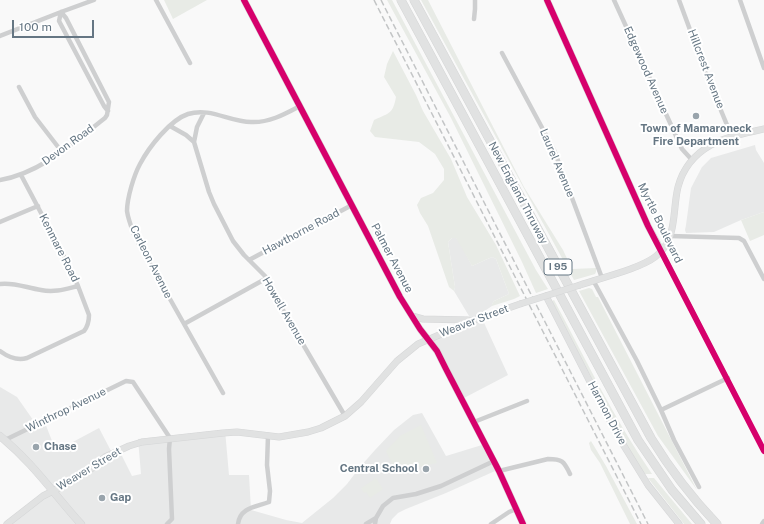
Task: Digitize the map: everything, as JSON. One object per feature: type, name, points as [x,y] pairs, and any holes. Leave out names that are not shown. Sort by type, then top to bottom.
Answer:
[{"type":"highway","name":"New England Thruway","points":[[401,0],[638,440],[672,490],[701,524]]},
{"type":"highway","name":"New England Thruway","points":[[414,0],[651,438],[688,491],[717,524]]},
{"type":"main road","points":[[3,438],[24,457],[78,523]]},
{"type":"street","points":[[0,36],[94,0]]},
{"type":"street","points":[[156,0],[190,63]]},
{"type":"street","name":"Palmer Avenue","points":[[244,0],[412,316],[437,351],[499,471],[523,524]]},
{"type":"street","points":[[474,19],[476,9],[475,0]]},
{"type":"street","name":"Myrtle Boulevard","points":[[547,0],[648,226],[728,378],[764,451]]},
{"type":"street","name":"Edgewood Avenue","points":[[614,0],[682,149],[692,160]]},
{"type":"street","name":"Hillcrest Avenue","points":[[680,0],[710,84],[732,137]]},
{"type":"street","points":[[740,0],[764,68]]},
{"type":"street","points":[[61,12],[66,18],[109,102],[108,111]]},
{"type":"street","points":[[61,12],[58,21],[108,111]]},
{"type":"street","name":"Laurel Avenue","points":[[502,53],[554,150],[602,278]]},
{"type":"street","points":[[19,88],[35,118],[62,152]]},
{"type":"street","name":"Carleon Avenue","points":[[223,392],[135,237],[127,211],[129,197],[140,164],[158,139],[170,126],[175,121],[188,114],[218,114],[241,121],[259,122],[274,119],[300,106]]},
{"type":"street","name":"Devon Road","points":[[0,180],[30,172],[62,152],[105,118],[108,111]]},
{"type":"street","name":"Howell Avenue","points":[[204,113],[196,127],[194,142],[209,192],[217,210],[233,241],[267,278],[284,311],[345,416]]},
{"type":"street","points":[[170,126],[186,135],[194,142]]},
{"type":"street","name":"Weaver Street","points":[[7,524],[42,496],[84,473],[106,457],[118,450],[142,442],[237,432],[279,437],[321,428],[345,416],[371,392],[397,361],[418,344],[474,320],[520,304],[547,298],[593,280],[640,265],[654,257],[661,250],[670,236],[674,221],[678,187],[692,160],[713,144],[732,137],[764,129]]},
{"type":"street","name":"Kenmare Road","points":[[0,351],[7,356],[22,360],[84,331],[88,324],[89,315],[78,286],[21,175]]},
{"type":"street","name":"Hawthorne Road","points":[[250,260],[352,205]]},
{"type":"street","points":[[0,222],[38,206]]},
{"type":"street","points":[[670,236],[739,238],[744,242],[764,279]]},
{"type":"street","points":[[759,270],[764,267]]},
{"type":"street","points":[[184,324],[267,278]]},
{"type":"street","points":[[593,280],[699,487]]},
{"type":"street","points":[[0,284],[6,283],[21,285],[51,291],[60,291],[78,286]]},
{"type":"street","name":"Harmon Drive","points":[[547,298],[624,446],[648,485],[679,524]]},
{"type":"street","points":[[412,316],[423,319],[474,320]]},
{"type":"street","points":[[660,410],[728,378]]},
{"type":"street","name":"Winthrop Avenue","points":[[3,438],[126,381],[133,382],[135,384],[170,438]]},
{"type":"street","points":[[474,422],[527,401]]},
{"type":"street","points":[[238,524],[239,517],[247,510],[269,502],[270,491],[267,465],[268,436]]},
{"type":"street","points":[[166,524],[172,519],[169,449],[170,438]]},
{"type":"street","points":[[499,471],[548,458],[562,461],[570,474]]},
{"type":"street","points":[[375,524],[376,518],[383,506],[393,498],[416,494],[441,486],[494,461]]},
{"type":"street","points":[[492,524],[504,515],[516,509]]},
{"type":"street","points":[[366,524],[376,518]]},
{"type":"street","points":[[762,524],[764,520]]},
{"type":"shaded area","points":[[164,0],[207,0],[173,19]]},
{"type":"shaded area","points":[[387,0],[392,0],[536,270],[548,289],[536,293],[451,118]]},
{"type":"shaded area","points":[[421,0],[428,0],[524,187],[563,250],[572,269],[596,268],[595,274],[574,280]]},
{"type":"shaded area","points":[[393,51],[423,111],[451,159],[467,197],[496,245],[520,296],[492,306],[494,301],[509,294],[496,259],[492,257],[472,266],[456,238],[452,238],[448,242],[455,287],[454,291],[449,287],[428,226],[417,205],[421,198],[433,193],[444,180],[444,169],[435,154],[419,142],[375,137],[370,131],[374,120],[390,112],[395,103],[396,97],[384,77],[387,64]]},
{"type":"shaded area","points":[[755,145],[756,150],[764,163],[764,212],[714,232],[686,233],[685,230],[691,188],[702,167],[711,158]]},
{"type":"shaded area","points":[[764,212],[764,235],[750,241],[741,220]]},
{"type":"shaded area","points":[[452,238],[456,238],[460,242],[472,266],[492,257],[496,259],[509,294],[494,301],[492,306],[480,314],[508,375],[464,398],[432,340],[472,321],[454,291],[455,287],[448,242]]},
{"type":"shaded area","points":[[589,288],[592,289],[596,297],[598,297],[697,490],[658,436],[579,291]]},
{"type":"shaded area","points":[[554,300],[612,410],[652,474],[645,474],[630,453],[552,301]]},
{"type":"shaded area","points":[[0,387],[17,397],[38,427],[45,423],[56,451],[99,428],[111,451],[118,448],[132,476],[141,474],[138,439],[225,430],[229,475],[249,475],[251,510],[302,523],[333,498],[394,430],[413,415],[422,413],[446,456],[482,445],[495,471],[398,513],[392,519],[390,524],[3,524],[50,490],[27,463],[0,440]]},
{"type":"shaded area","points":[[421,425],[437,463],[414,468],[392,464],[386,451],[400,436]]},
{"type":"shaded area","points":[[591,441],[637,524],[630,524],[600,463],[591,450],[589,443]]},
{"type":"shaded area","points":[[376,478],[383,489],[370,498],[361,488]]},
{"type":"shaded area","points":[[648,478],[654,478],[692,524],[684,524]]},
{"type":"railway","points":[[374,0],[641,524]]},
{"type":"railway","points":[[381,0],[648,524]]},
{"type":"cycle path","points":[[244,0],[400,297],[420,329],[437,351],[499,471],[523,524]]},
{"type":"cycle path","points":[[547,0],[648,226],[764,451]]},
{"type":"place","name":"Town of Mamaroneck Fire Department","points":[[696,116]]},
{"type":"place","name":"Chase","points":[[36,447]]},
{"type":"place","name":"Central School","points":[[426,469]]},
{"type":"place","name":"Gap","points":[[102,498]]}]
